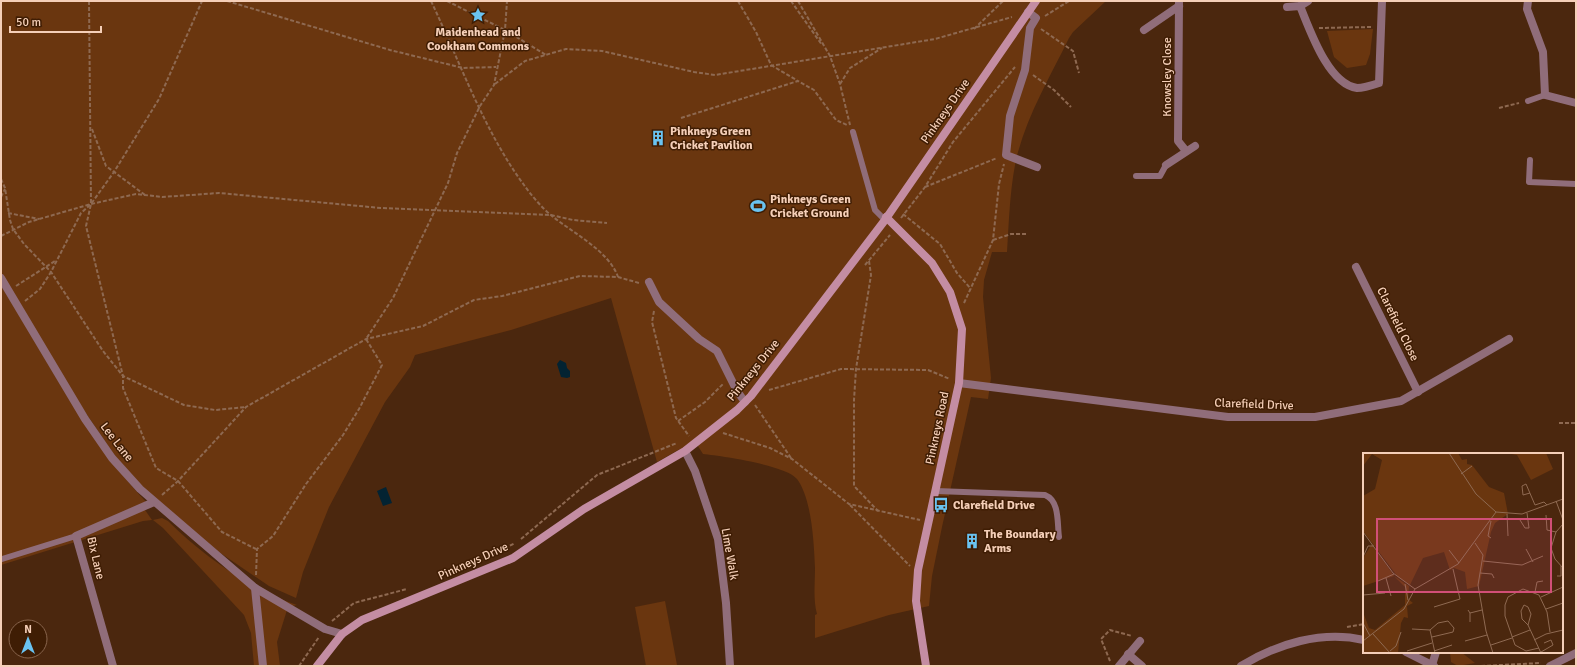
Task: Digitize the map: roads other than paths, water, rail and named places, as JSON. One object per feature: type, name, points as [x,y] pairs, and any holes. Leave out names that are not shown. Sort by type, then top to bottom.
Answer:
[{"type":"street","name":"Pinkneys Drive","points":[[317,666],[342,634],[362,620],[513,558],[584,509],[711,429],[749,402],[885,219],[1036,1]]},
{"type":"street","points":[[1286,8],[1300,6],[1308,1]]},
{"type":"street","points":[[1300,6],[1319,51],[1339,80],[1357,88],[1379,83],[1382,1]]},
{"type":"street","points":[[1528,1],[1527,9],[1543,52],[1545,95],[1576,103]]},
{"type":"street","points":[[1144,30],[1179,4]]},
{"type":"street","name":"Knowsley Close","points":[[1179,4],[1178,141],[1186,151]]},
{"type":"street","points":[[1028,12],[1035,21],[1030,28],[1025,70],[1010,116],[1006,155],[1037,167]]},
{"type":"street","points":[[1166,165],[1195,146]]},
{"type":"street","name":"Pinkneys Road","points":[[885,219],[896,227],[932,264],[950,292],[959,315],[962,334],[959,383],[918,570],[916,601],[926,666]]},
{"type":"street","name":"Clarefield Close","points":[[1356,267],[1418,392]]},
{"type":"street","name":"Lee Lane","points":[[1,278],[65,388],[112,458],[154,502],[255,588],[325,629],[342,634]]},
{"type":"street","points":[[645,283],[659,302],[699,339],[717,351],[737,391],[749,402]]},
{"type":"street","name":"Clarefield Drive","points":[[959,383],[1228,417],[1315,417],[1401,401],[1509,339]]},
{"type":"street","name":"Lime Walk","points":[[683,447],[695,471],[718,539],[726,603],[730,666]]},
{"type":"street","name":"Bix Lane","points":[[113,666],[76,536],[154,502]]},
{"type":"street","points":[[255,588],[263,666]]},
{"type":"street","points":[[1241,666],[1257,656],[1279,647],[1302,641],[1328,637],[1363,640]]},
{"type":"street","points":[[1119,666],[1140,641]]},
{"type":"street","points":[[1408,653],[1433,666],[1436,653]]},
{"type":"street","points":[[1551,665],[1576,653]]},
{"type":"street","points":[[1128,654],[1142,666]]},
{"type":"lane","points":[[1528,101],[1545,95]]},
{"type":"lane","points":[[853,132],[875,210],[885,219]]},
{"type":"lane","points":[[1530,160],[1529,182],[1576,184]]},
{"type":"lane","points":[[1136,176],[1160,176],[1166,165]]},
{"type":"lane","points":[[936,491],[1045,495],[1053,500],[1056,509],[1059,537]]},
{"type":"lane","points":[[2,559],[76,536]]},
{"type":"water","points":[[560,360],[566,363],[567,368],[570,371],[570,377],[561,377],[557,364]]},
{"type":"water","points":[[386,487],[392,503],[383,506],[377,491]]},
{"type":"place","name":"Maidenhead and Cookham Commons","points":[[478,15]]},
{"type":"place","name":"Pinkneys Green Cricket Pavilion","points":[[658,138]]},
{"type":"place","name":"Pinkneys Green Cricket Ground","points":[[758,206]]},
{"type":"place","name":"Clarefield Drive","points":[[941,505]]},
{"type":"place","name":"The Boundary Arms","points":[[972,541]]}]
